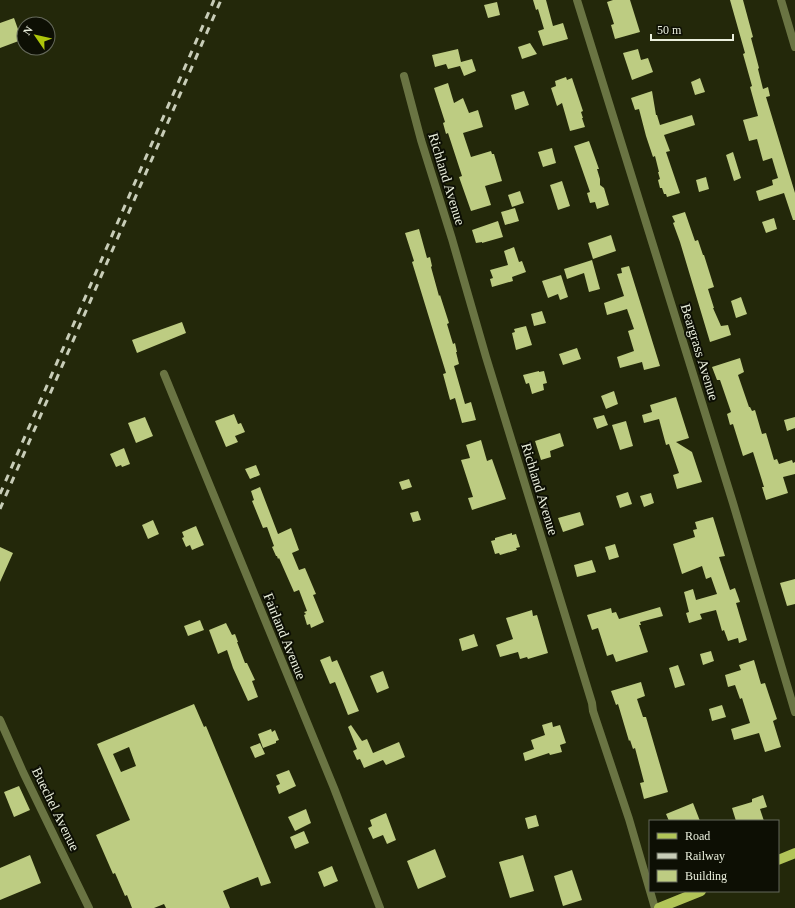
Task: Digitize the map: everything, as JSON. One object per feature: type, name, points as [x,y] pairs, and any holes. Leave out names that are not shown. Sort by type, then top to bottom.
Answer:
[{"type":"main road","points":[[779,860],[795,853]]},
{"type":"main road","points":[[659,908],[699,892]]},
{"type":"street","name":"Beargrass Avenue","points":[[577,0],[733,503],[795,712]]},
{"type":"street","points":[[781,0],[795,47]]},
{"type":"street","name":"Richland Avenue","points":[[404,76],[421,140],[452,239],[486,357],[649,887]]},
{"type":"street","name":"Fairland Avenue","points":[[164,374],[334,788],[380,908]]},
{"type":"street","name":"Buechel Avenue","points":[[0,720],[23,772],[89,908]]},
{"type":"street","name":"Richland Avenue","points":[[650,892],[655,908]]},
{"type":"building","points":[[533,0],[546,0],[553,26],[563,23],[568,39],[543,46],[538,31],[544,29],[538,9],[536,10]]},
{"type":"building","points":[[613,0],[630,0],[640,32],[615,39],[611,25],[614,24],[607,2]]},
{"type":"building","points":[[730,0],[743,0],[753,37],[751,38],[763,89],[768,87],[770,96],[766,97],[795,193],[795,220],[793,220],[784,193],[759,201],[756,191],[773,185],[772,180],[778,178],[772,158],[763,161],[757,139],[749,141],[743,120],[758,116],[750,87],[752,86],[743,54],[745,53]]},
{"type":"building","points":[[497,2],[500,15],[488,18],[484,5]]},
{"type":"building","points":[[14,18],[16,24],[16,42],[0,48],[0,23]]},
{"type":"building","points":[[530,43],[537,54],[522,59],[518,47]]},
{"type":"building","points":[[458,49],[461,62],[472,59],[476,71],[464,76],[460,66],[448,69],[446,64],[435,67],[432,55]]},
{"type":"building","points":[[638,49],[641,60],[648,58],[653,72],[632,80],[623,53]]},
{"type":"building","points":[[566,77],[567,80],[572,78],[583,111],[581,112],[585,127],[570,131],[562,103],[557,106],[551,88],[556,86],[555,81]]},
{"type":"building","points":[[700,78],[705,92],[695,95],[691,82]]},
{"type":"building","points":[[448,83],[454,103],[463,98],[469,113],[478,110],[483,127],[463,133],[471,157],[491,151],[492,154],[494,154],[502,181],[485,186],[491,205],[471,211],[459,177],[462,176],[448,133],[446,134],[443,123],[445,122],[434,88]]},
{"type":"building","points":[[524,91],[529,105],[515,110],[511,95]]},
{"type":"building","points":[[652,91],[656,115],[660,125],[692,115],[695,125],[664,135],[670,151],[666,152],[680,193],[667,197],[662,188],[660,188],[658,180],[660,179],[659,172],[655,156],[653,157],[639,109],[635,110],[631,98]]},
{"type":"building","points":[[589,141],[599,169],[597,169],[600,185],[604,188],[609,205],[597,209],[595,202],[590,203],[587,193],[590,192],[574,146]]},
{"type":"building","points":[[552,148],[556,163],[543,167],[538,152]]},
{"type":"building","points":[[733,152],[741,178],[734,181],[726,155]]},
{"type":"building","points":[[706,177],[709,189],[699,192],[696,180]]},
{"type":"building","points":[[562,181],[570,206],[558,210],[550,185]]},
{"type":"building","points":[[520,191],[524,203],[512,207],[508,195]]},
{"type":"building","points":[[515,208],[519,221],[505,225],[501,212]]},
{"type":"building","points":[[685,212],[695,241],[698,240],[704,255],[714,287],[708,289],[713,308],[721,326],[728,325],[731,335],[710,342],[673,223],[675,222],[672,216]]},
{"type":"building","points":[[774,218],[777,229],[766,233],[762,222]]},
{"type":"building","points":[[498,221],[503,237],[482,243],[476,243],[472,230]]},
{"type":"building","points":[[419,229],[427,258],[430,257],[431,267],[439,296],[440,295],[449,323],[447,324],[453,344],[455,343],[459,364],[454,366],[465,404],[471,402],[476,420],[462,423],[455,398],[450,400],[443,374],[446,373],[412,262],[414,261],[405,233]]},
{"type":"building","points":[[611,235],[616,251],[593,259],[588,243]]},
{"type":"building","points":[[514,247],[519,262],[522,261],[526,272],[512,277],[513,281],[492,287],[490,279],[493,278],[490,270],[508,265],[504,251]]},
{"type":"building","points":[[592,260],[600,289],[589,292],[584,273],[567,279],[564,269]]},
{"type":"building","points":[[629,266],[660,366],[644,370],[642,362],[620,368],[617,357],[634,351],[628,331],[634,329],[627,309],[607,315],[604,303],[624,296],[617,274],[622,273],[621,268]]},
{"type":"building","points":[[561,275],[568,297],[560,300],[558,294],[548,298],[542,281]]},
{"type":"building","points":[[741,297],[747,314],[736,318],[731,301]]},
{"type":"building","points":[[542,311],[546,323],[534,326],[531,314]]},
{"type":"building","points":[[182,322],[186,333],[137,353],[132,340]]},
{"type":"building","points":[[526,326],[532,345],[516,350],[512,333],[515,332],[514,329]]},
{"type":"building","points":[[577,348],[581,359],[563,365],[559,354]]},
{"type":"building","points":[[740,358],[744,372],[738,375],[749,407],[752,411],[755,410],[762,434],[766,433],[774,460],[777,459],[779,464],[792,460],[793,463],[795,462],[795,474],[783,477],[788,493],[766,500],[762,487],[764,487],[753,452],[743,456],[733,424],[730,425],[727,414],[731,412],[720,380],[717,380],[712,367]]},
{"type":"building","points":[[544,371],[547,383],[543,384],[544,390],[532,394],[529,383],[526,384],[523,375]]},
{"type":"building","points":[[614,391],[618,404],[606,409],[601,396]]},
{"type":"building","points":[[676,397],[689,438],[676,442],[692,452],[702,482],[677,489],[673,475],[679,473],[669,444],[666,445],[659,419],[644,423],[642,415],[652,412],[650,405]]},
{"type":"building","points":[[234,414],[238,424],[241,423],[245,432],[235,436],[238,442],[226,447],[215,421]]},
{"type":"building","points":[[604,415],[608,425],[597,429],[593,418]]},
{"type":"building","points":[[145,417],[153,436],[136,443],[128,423]]},
{"type":"building","points":[[795,417],[795,428],[787,431],[784,420]]},
{"type":"building","points":[[626,421],[633,446],[620,450],[612,425]]},
{"type":"building","points":[[560,433],[564,446],[550,451],[551,457],[541,460],[535,441]]},
{"type":"building","points":[[481,440],[487,461],[492,459],[506,499],[472,510],[468,498],[473,497],[461,460],[470,458],[466,445]]},
{"type":"building","points":[[124,448],[130,464],[122,467],[121,465],[116,467],[110,454]]},
{"type":"building","points":[[256,465],[260,475],[250,479],[245,469]]},
{"type":"building","points":[[409,479],[412,487],[402,490],[399,482]]},
{"type":"building","points":[[260,487],[278,534],[291,528],[299,550],[292,553],[299,570],[305,568],[316,594],[313,595],[324,622],[311,628],[310,624],[307,625],[304,615],[306,614],[304,612],[307,611],[299,590],[294,592],[279,558],[278,559],[276,556],[272,547],[274,546],[267,527],[263,528],[252,501],[254,500],[251,491]]},
{"type":"building","points":[[628,492],[632,504],[620,508],[616,496]]},
{"type":"building","points":[[651,493],[654,503],[644,507],[640,496]]},
{"type":"building","points":[[418,511],[421,520],[413,522],[410,513]]},
{"type":"building","points":[[580,512],[584,525],[563,532],[558,518]]},
{"type":"building","points":[[713,517],[725,556],[719,557],[730,590],[735,588],[740,602],[736,603],[747,640],[739,643],[738,638],[728,641],[724,630],[722,631],[716,610],[700,614],[702,619],[689,623],[686,613],[689,612],[684,592],[693,589],[696,600],[717,594],[711,577],[706,579],[702,566],[682,574],[673,544],[695,537],[693,530],[697,529],[695,522]]},
{"type":"building","points":[[153,520],[159,534],[148,539],[142,525]]},
{"type":"building","points":[[196,526],[204,545],[192,550],[190,545],[186,547],[182,538],[184,537],[182,532]]},
{"type":"building","points":[[512,533],[512,535],[516,534],[520,547],[516,548],[517,550],[500,555],[499,553],[495,554],[491,541],[495,540],[495,538]]},
{"type":"building","points":[[615,544],[619,557],[609,560],[605,547]]},
{"type":"building","points":[[0,547],[13,553],[0,582]]},
{"type":"building","points":[[592,560],[596,572],[577,577],[574,565]]},
{"type":"building","points":[[795,579],[795,604],[787,606],[780,583]]},
{"type":"building","points":[[660,607],[663,616],[640,622],[641,625],[639,625],[648,652],[616,662],[613,654],[607,656],[598,628],[592,630],[587,615],[611,608],[612,613],[616,612],[619,619]]},
{"type":"building","points":[[532,610],[533,616],[537,615],[548,653],[528,659],[527,657],[520,659],[518,652],[500,657],[496,645],[513,639],[506,618]]},
{"type":"building","points":[[200,620],[204,630],[188,636],[184,626]]},
{"type":"building","points":[[226,623],[232,635],[235,634],[245,663],[247,663],[255,680],[252,681],[258,697],[248,701],[233,668],[227,650],[218,654],[209,630]]},
{"type":"building","points":[[474,634],[478,646],[462,651],[459,639]]},
{"type":"building","points":[[711,651],[714,661],[703,665],[700,654]]},
{"type":"building","points":[[330,656],[332,662],[337,660],[359,711],[348,715],[335,682],[330,684],[320,660]]},
{"type":"building","points":[[754,660],[761,684],[765,683],[777,719],[773,721],[781,747],[765,752],[759,733],[734,740],[731,729],[750,723],[742,698],[740,699],[735,685],[728,687],[725,675],[741,670],[739,665]]},
{"type":"building","points":[[678,665],[685,685],[675,688],[669,668]]},
{"type":"building","points":[[383,671],[389,688],[377,693],[370,676]]},
{"type":"building","points":[[641,682],[645,696],[637,699],[643,717],[646,717],[668,792],[644,799],[640,783],[644,782],[635,748],[633,749],[630,740],[629,741],[618,704],[616,705],[611,691]]},
{"type":"building","points":[[194,704],[204,727],[206,726],[271,883],[261,886],[258,877],[223,891],[230,908],[166,908],[164,904],[154,908],[132,908],[115,873],[113,874],[96,835],[130,820],[97,744]],"holes":[[[129,747],[136,766],[121,772],[113,754]]]},
{"type":"building","points":[[722,705],[726,717],[712,721],[709,709]]},
{"type":"building","points":[[552,722],[553,727],[560,725],[566,743],[560,745],[562,752],[550,755],[549,753],[525,761],[523,753],[534,749],[531,740],[545,735],[542,725]]},
{"type":"building","points":[[351,725],[362,741],[367,739],[373,753],[399,742],[405,757],[386,765],[383,760],[364,768],[360,759],[357,760],[353,751],[357,749],[348,727]]},
{"type":"building","points":[[271,729],[272,732],[275,730],[279,740],[276,741],[276,743],[263,748],[258,734]]},
{"type":"building","points":[[260,743],[265,754],[255,758],[250,747]]},
{"type":"building","points":[[289,770],[296,786],[279,794],[276,786],[280,784],[276,775]]},
{"type":"building","points":[[19,786],[30,810],[14,817],[4,792]]},
{"type":"building","points":[[763,795],[767,807],[760,809],[764,820],[736,820],[732,808],[752,802],[752,799]]},
{"type":"building","points":[[693,803],[700,820],[669,820],[666,814]]},
{"type":"building","points":[[306,809],[311,823],[295,831],[288,817]]},
{"type":"building","points":[[386,813],[396,840],[387,844],[383,835],[373,839],[368,828],[372,826],[370,820]]},
{"type":"building","points":[[536,815],[539,826],[528,829],[525,818]]},
{"type":"building","points":[[304,831],[309,843],[295,849],[290,837]]},
{"type":"building","points":[[435,849],[446,877],[418,889],[407,861]]},
{"type":"building","points":[[30,855],[41,883],[0,900],[0,868]]},
{"type":"building","points":[[523,855],[534,891],[510,898],[499,862]]},
{"type":"building","points":[[332,866],[338,881],[324,887],[318,872]]},
{"type":"building","points":[[572,870],[582,900],[563,906],[554,876]]},
{"type":"railway","points":[[0,494],[214,0]]},
{"type":"railway","points":[[0,509],[221,0]]}]
